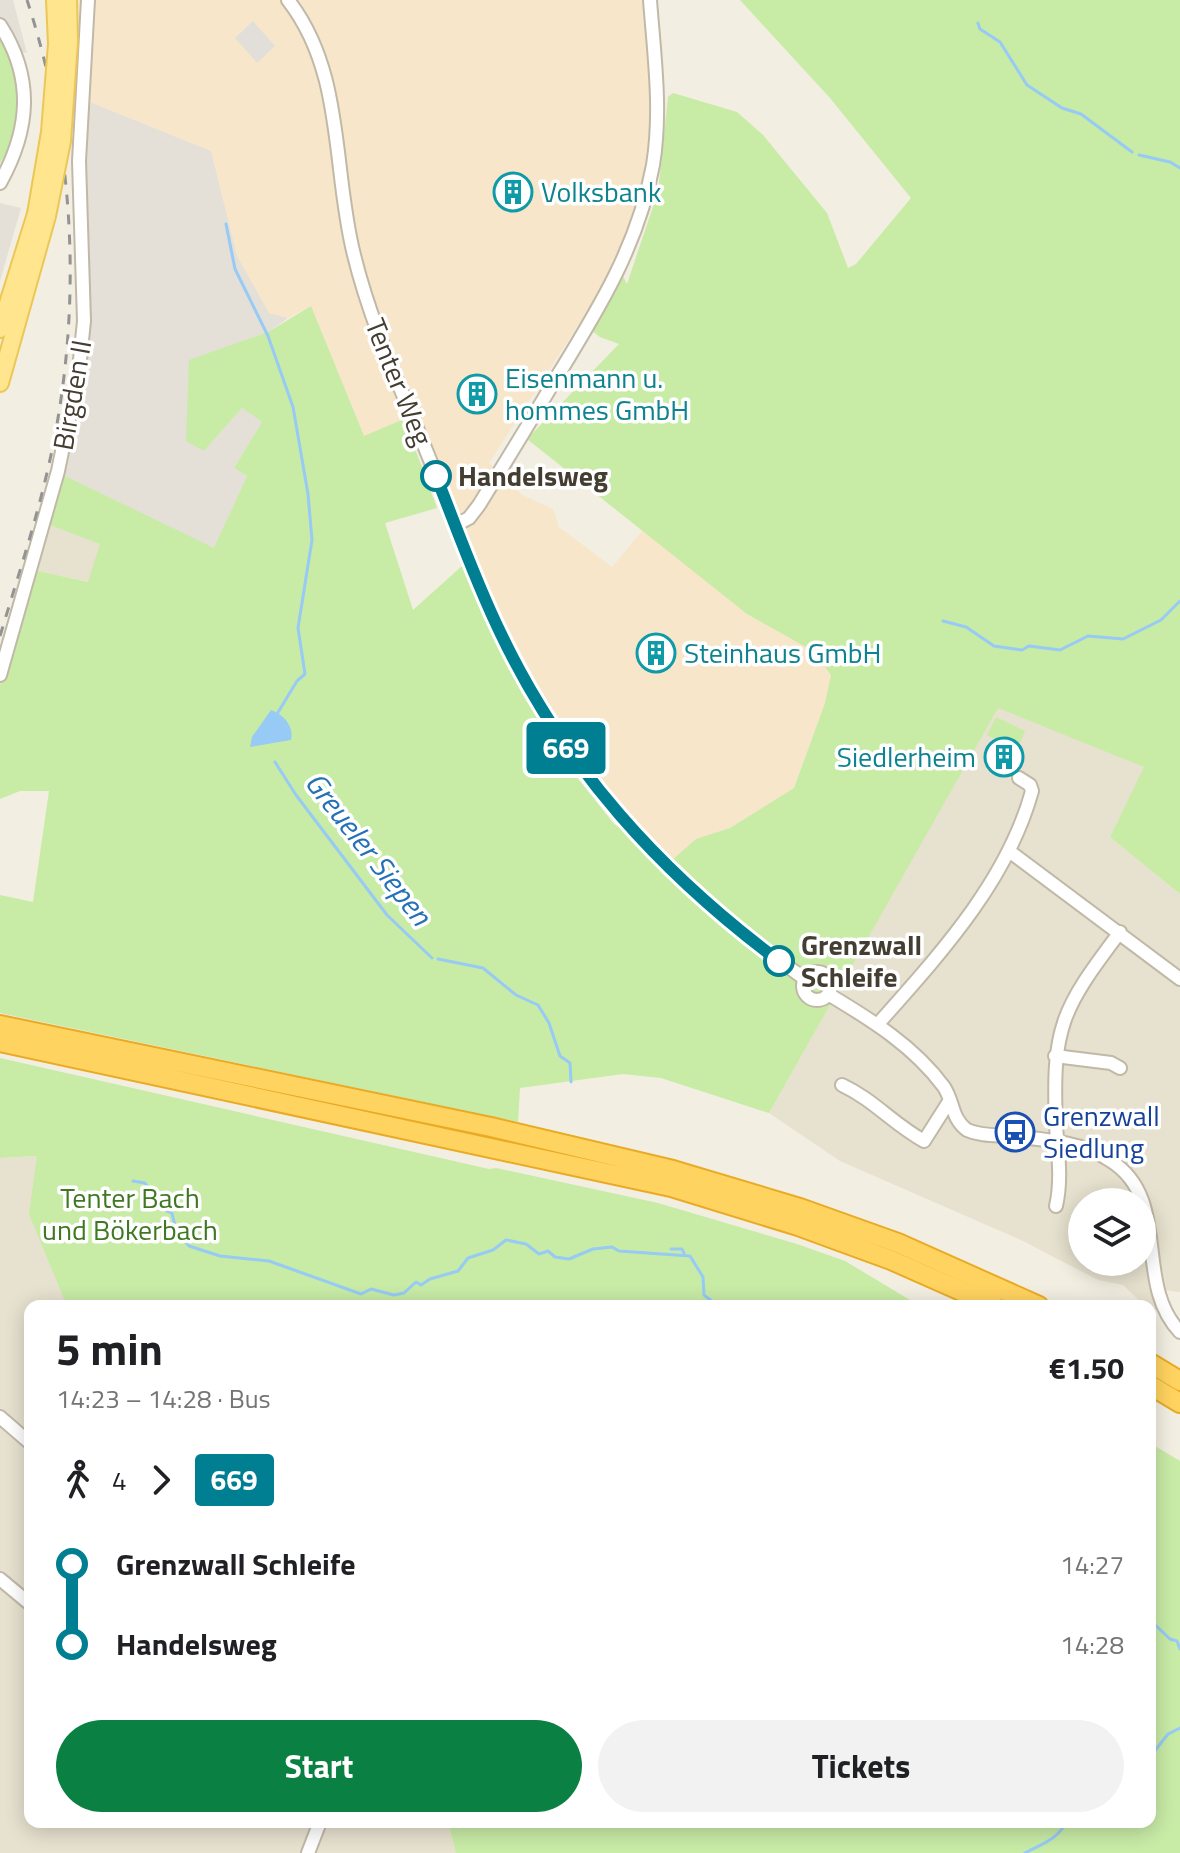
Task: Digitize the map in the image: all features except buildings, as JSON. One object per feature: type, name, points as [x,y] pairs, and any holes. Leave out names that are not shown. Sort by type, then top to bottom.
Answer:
[{"type":"highway","points":[[0,1025],[491,1127],[673,1170],[788,1204],[898,1243],[1026,1300]]},
{"type":"highway","points":[[0,1042],[671,1187],[822,1234],[981,1300]]},
{"type":"highway","points":[[1156,1367],[1180,1381]]},
{"type":"highway","points":[[1156,1389],[1180,1403]]},
{"type":"main road","points":[[55,0],[63,43]]},
{"type":"main road","points":[[0,383],[62,141],[63,43],[68,0]]},
{"type":"main road","points":[[0,329],[41,215]]},
{"type":"street","name":"Birgden II","points":[[0,675],[58,471],[79,369],[84,321],[81,107],[88,0]]},
{"type":"street","name":"Tenter Weg","points":[[288,0],[312,36],[323,64],[348,233],[369,309],[510,652],[542,709],[590,781],[628,828],[691,891],[805,979],[812,973],[826,976],[830,985],[828,994],[878,1024]]},
{"type":"street","points":[[456,525],[469,518],[487,492],[589,328],[628,253],[645,199],[655,148],[657,91],[650,0]]},
{"type":"street","points":[[0,25],[16,53],[26,89],[21,134],[0,183]]},
{"type":"street","points":[[1019,778],[1030,785],[1032,791],[1009,851],[959,929],[878,1024],[935,1077],[950,1100],[957,1121],[972,1132],[1057,1143],[1107,1158],[1132,1181],[1148,1220],[1160,1304],[1180,1332]]},
{"type":"street","points":[[1009,851],[1180,979]]},
{"type":"street","points":[[1056,1206],[1059,1193],[1055,1056],[1073,997],[1120,932]]},
{"type":"street","points":[[1055,1056],[1111,1063],[1120,1068]]},
{"type":"street","points":[[842,1085],[871,1099],[889,1120],[924,1141],[950,1100]]},
{"type":"street","points":[[0,1417],[24,1438]]},
{"type":"street","points":[[0,1579],[24,1599]]},
{"type":"street","points":[[308,1853],[318,1828]]},
{"type":"shaded area","points":[[0,0],[13,0],[27,53],[5,49],[0,40]]},
{"type":"shaded area","points":[[73,0],[644,0],[651,115],[646,162],[634,218],[617,265],[489,463],[522,495],[553,509],[559,527],[612,567],[643,530],[747,614],[813,651],[831,675],[825,703],[794,788],[730,828],[696,839],[671,861],[647,840],[585,764],[541,692],[475,563],[420,419],[404,419],[364,437],[311,306],[288,318],[269,313],[237,256],[211,151],[87,101],[78,64]]},
{"type":"shaded area","points":[[253,21],[275,46],[257,63],[235,38]]},
{"type":"shaded area","points":[[87,101],[211,151],[237,256],[269,313],[288,318],[268,332],[189,361],[204,451],[242,408],[262,422],[234,468],[247,476],[214,549],[61,474],[82,378]]},
{"type":"shaded area","points":[[0,203],[21,208],[0,281]]},
{"type":"shaded area","points":[[47,524],[101,544],[89,582],[34,570]]},
{"type":"shaded area","points":[[998,707],[1145,767],[1110,837],[1180,894],[1180,1292],[1165,1290],[1156,1310],[1156,1300],[1139,1300],[1123,1285],[1090,1276],[1156,1276],[1156,1188],[1068,1188],[1068,1264],[1023,1241],[840,1161],[769,1113]]},
{"type":"shaded area","points":[[38,1156],[67,1300],[24,1300],[24,1828],[450,1828],[456,1853],[0,1853],[0,1158]]},
{"type":"green space","points":[[740,0],[1180,0],[1180,894],[1110,837],[1144,767],[998,708],[769,1113],[661,1078],[623,1074],[520,1088],[518,1122],[0,1013],[0,895],[33,902],[49,791],[20,791],[0,799],[0,685],[34,570],[88,582],[100,544],[47,524],[61,474],[214,548],[247,476],[234,468],[262,422],[242,408],[204,451],[186,441],[189,360],[268,332],[311,306],[364,436],[404,419],[437,508],[385,523],[413,610],[462,566],[523,695],[568,766],[614,824],[671,861],[696,839],[730,828],[794,788],[825,703],[831,675],[813,651],[747,614],[527,439],[619,344],[600,337],[583,324],[617,265],[627,284],[658,192],[668,97],[673,93],[737,112],[763,135],[827,213],[848,268],[856,264],[911,198],[830,98]]},
{"type":"green space","points":[[0,40],[14,70],[18,102],[13,134],[0,164]]},
{"type":"green space","points":[[996,717],[1025,731],[1017,750],[987,735]]},
{"type":"green space","name":"Tenter Bach und Bökerbach","points":[[0,1058],[489,1169],[658,1203],[845,1261],[910,1300],[65,1300],[29,1214],[37,1156],[0,1158]]},
{"type":"green space","points":[[1156,1447],[1180,1461],[1180,1853],[456,1853],[450,1828],[1156,1828]]},
{"type":"water","points":[[271,710],[287,722],[291,740],[250,747],[252,737]]},
{"type":"waterway","points":[[978,23],[980,29],[1000,42],[1027,85],[1062,108],[1081,114],[1132,152]]},
{"type":"waterway","points":[[1139,155],[1170,162],[1180,168]]},
{"type":"waterway","name":"Greueler Siepen","points":[[226,224],[235,269],[268,336],[293,407],[308,494],[312,540],[298,628],[305,674],[297,681],[277,714]]},
{"type":"waterway","points":[[943,621],[966,627],[994,646],[1060,650],[1088,636],[1123,639],[1161,620],[1180,601]]},
{"type":"waterway","name":"Greueler Siepen","points":[[275,762],[296,795],[387,915],[432,958]]},
{"type":"waterway","name":"Greueler Siepen","points":[[438,959],[483,968],[516,995],[538,1005],[549,1023],[560,1056],[570,1063],[571,1082]]},
{"type":"waterway","points":[[133,1181],[145,1183],[162,1209],[172,1213],[176,1230],[189,1246],[220,1256],[269,1261],[361,1294],[371,1289],[394,1295],[404,1293],[416,1282],[421,1285],[430,1279],[458,1271],[468,1258],[493,1250],[506,1240],[526,1244],[539,1254],[548,1251],[555,1257],[569,1259],[593,1249],[612,1247],[619,1251],[690,1256],[703,1277],[704,1295],[710,1300]]},
{"type":"waterway","name":"Greueler Siepen","points":[[671,1249],[682,1249],[684,1253]]},
{"type":"waterway","points":[[1156,1626],[1170,1639],[1177,1641],[1180,1649]]},
{"type":"waterway","points":[[1156,1749],[1168,1734],[1180,1728]]},
{"type":"waterway","points":[[1025,1853],[1053,1838],[1063,1828]]},
{"type":"railway","points":[[0,636],[51,455],[68,341],[69,226],[64,169],[56,112],[27,0]]},
{"type":"bus line","name":"669","points":[[436,476],[501,634],[571,754],[628,828],[673,874],[709,907],[779,961]]},
{"type":"place","name":"Volksbank","points":[[513,192]]},
{"type":"place","name":"Eisenmann u. hommes GmbH","points":[[477,394]]},
{"type":"place","name":"Handelsweg","points":[[436,476]]},
{"type":"place","name":"Steinhaus GmbH","points":[[656,653]]},
{"type":"place","name":"Siedlerheim","points":[[1004,757]]},
{"type":"place","name":"Grenzwall Schleife","points":[[779,961]]},
{"type":"place","name":"Grenzwall Siedlung","points":[[1015,1132]]}]
